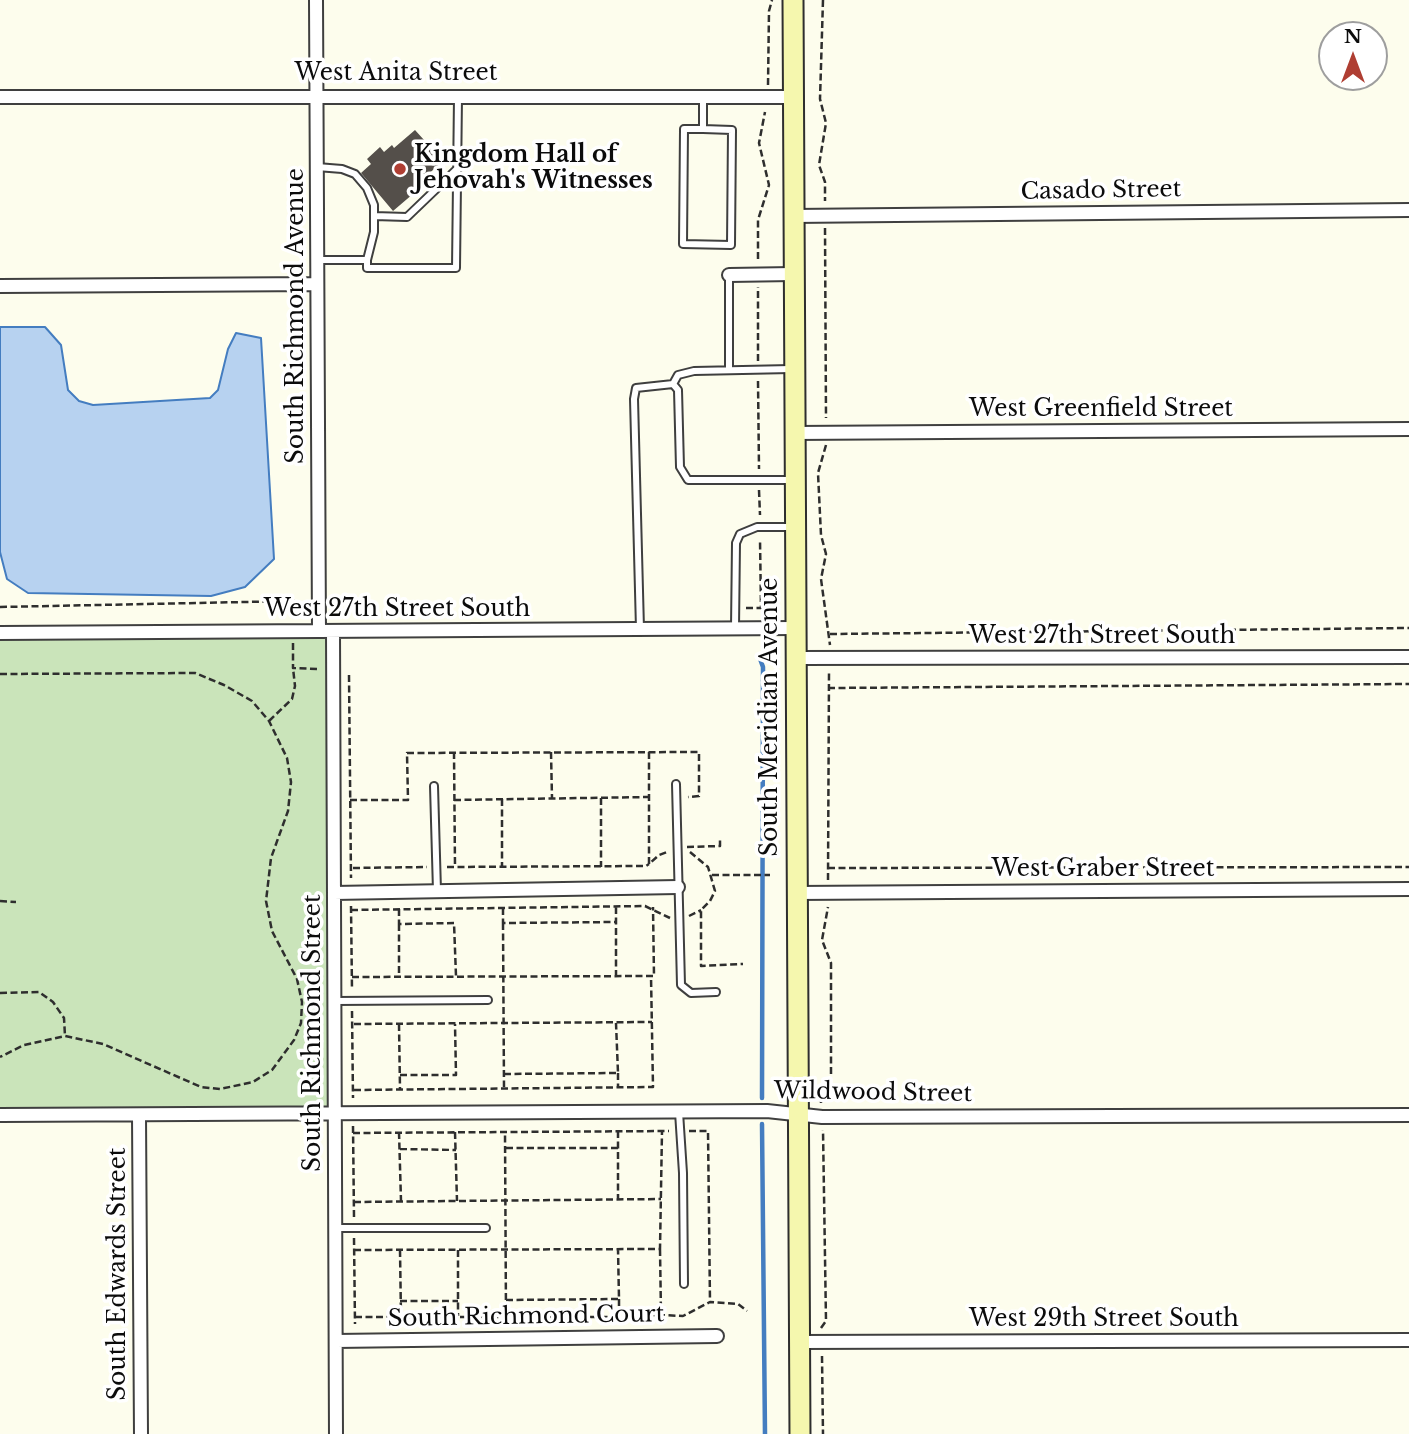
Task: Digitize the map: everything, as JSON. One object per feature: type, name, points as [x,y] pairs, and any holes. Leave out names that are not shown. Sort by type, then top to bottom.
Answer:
[{"type":"main road","name":"South Meridian Avenue","points":[[793,0],[800,1434]]},
{"type":"street","name":"South Richmond Avenue","points":[[316,0],[319,631]]},
{"type":"street","name":"West Anita Street","points":[[0,97],[317,94],[793,97]]},
{"type":"street","name":"Casado Street","points":[[793,216],[1409,210]]},
{"type":"street","points":[[729,275],[793,274]]},
{"type":"street","points":[[0,286],[317,284]]},
{"type":"street","name":"West Greenfield Street","points":[[794,433],[1409,429]]},
{"type":"street","name":"West 27th Street South","points":[[0,633],[795,628]]},
{"type":"street","name":"South Richmond Street","points":[[333,631],[336,1434]]},
{"type":"street","name":"West 27th Street South","points":[[795,658],[1409,657]]},
{"type":"street","points":[[334,893],[678,887]]},
{"type":"street","name":"West Graber Street","points":[[796,893],[1409,889]]},
{"type":"street","name":"Wildwood Street","points":[[0,1115],[766,1111],[822,1117],[1409,1115]]},
{"type":"street","name":"South Edwards Street","points":[[139,1115],[142,1434]]},
{"type":"street","name":"South Richmond Court","points":[[336,1340],[717,1336]]},
{"type":"street","name":"West 29th Street South","points":[[800,1342],[1409,1340]]},
{"type":"lane","points":[[317,167],[342,169],[355,174],[367,188],[374,205],[374,232],[367,268],[456,268],[458,95]]},
{"type":"lane","points":[[703,96],[703,130]]},
{"type":"lane","points":[[684,129],[703,130],[732,130],[731,244],[682,244],[684,129]]},
{"type":"lane","points":[[374,216],[407,217],[457,169]]},
{"type":"lane","points":[[317,260],[367,260]]},
{"type":"lane","points":[[729,275],[729,370]]},
{"type":"lane","points":[[673,384],[678,375],[686,372],[794,369]]},
{"type":"lane","points":[[673,384],[678,390],[680,467],[684,477],[694,481],[794,480]]},
{"type":"lane","points":[[640,629],[634,393],[641,385],[673,384]]},
{"type":"lane","points":[[736,628],[736,543],[740,534],[760,527],[794,527]]},
{"type":"lane","points":[[676,784],[681,985],[691,993],[716,992]]},
{"type":"lane","points":[[434,786],[437,891]]},
{"type":"lane","points":[[335,1001],[488,1000]]},
{"type":"lane","points":[[679,1112],[683,1173],[684,1284]]},
{"type":"lane","points":[[335,1228],[486,1228]]},
{"type":"path","points":[[736,608],[761,608],[758,220],[769,185],[759,143],[768,97],[769,11],[772,0]]},
{"type":"path","points":[[823,0],[820,99],[826,123],[819,165],[825,182],[826,451],[818,474],[821,535],[825,554],[821,579],[830,634],[829,893],[822,940],[831,963],[831,1077],[821,1096],[826,1321],[821,1329],[823,1434]]},
{"type":"path","points":[[0,607],[294,601],[295,686],[292,699],[269,720]]},
{"type":"path","points":[[830,634],[1409,628]]},
{"type":"path","points":[[293,668],[317,669]]},
{"type":"path","points":[[0,674],[195,674],[224,685],[252,701],[269,720],[287,758],[291,782],[288,811],[271,858],[266,901],[272,930],[297,979],[302,1002],[300,1023],[283,1058],[253,1082],[220,1089],[201,1087],[103,1044],[65,1036],[24,1045],[0,1057]]},
{"type":"path","points":[[828,688],[1409,684]]},
{"type":"path","points":[[454,752],[454,867]]},
{"type":"path","points":[[551,752],[552,799]]},
{"type":"path","points":[[351,800],[408,800],[407,753],[699,752],[699,796],[682,798]]},
{"type":"path","points":[[454,800],[649,797]]},
{"type":"path","points":[[601,798],[601,867]]},
{"type":"path","points":[[502,799],[502,867]]},
{"type":"path","points":[[351,909],[653,907],[661,915],[679,919],[701,909],[710,901],[715,891],[712,875],[698,856],[683,850],[682,837]]},
{"type":"path","points":[[351,868],[601,867],[646,866],[649,863]]},
{"type":"path","points":[[828,868],[1409,867]]},
{"type":"path","points":[[712,875],[770,875]]},
{"type":"path","points":[[0,901],[16,902]]},
{"type":"path","points":[[616,907],[616,976]]},
{"type":"path","points":[[352,976],[654,976],[653,907]]},
{"type":"path","points":[[503,908],[504,1088]]},
{"type":"path","points":[[399,909],[399,976]]},
{"type":"path","points":[[701,909],[701,966],[743,964]]},
{"type":"path","points":[[503,923],[616,922]]},
{"type":"path","points":[[399,924],[454,923],[456,976]]},
{"type":"path","points":[[353,1090],[653,1087],[651,976]]},
{"type":"path","points":[[0,993],[39,992],[54,1002],[64,1018],[65,1036]]},
{"type":"path","points":[[616,1022],[618,1087]]},
{"type":"path","points":[[352,1024],[652,1022]]},
{"type":"path","points":[[399,1024],[400,1089]]},
{"type":"path","points":[[400,1075],[456,1074],[455,1024]]},
{"type":"path","points":[[504,1074],[618,1073]]},
{"type":"path","points":[[353,1133],[708,1130],[709,1302]]},
{"type":"path","points":[[618,1131],[618,1199]]},
{"type":"path","points":[[661,1315],[662,1131]]},
{"type":"path","points":[[399,1132],[401,1201]]},
{"type":"path","points":[[455,1132],[457,1201]]},
{"type":"path","points":[[505,1132],[506,1317]]},
{"type":"path","points":[[505,1148],[618,1148]]},
{"type":"path","points":[[400,1149],[456,1150]]},
{"type":"path","points":[[354,1202],[661,1199]]},
{"type":"path","points":[[618,1249],[619,1317]]},
{"type":"path","points":[[354,1250],[660,1249]]},
{"type":"path","points":[[400,1250],[401,1317]]},
{"type":"path","points":[[458,1250],[458,1317]]},
{"type":"path","points":[[506,1300],[619,1299]]},
{"type":"path","points":[[400,1301],[458,1301]]},
{"type":"path","points":[[355,1317],[683,1316],[709,1302],[738,1304],[747,1311]]},
{"type":"green space","points":[[333,631],[335,1113],[0,1115],[0,634]]},
{"type":"water","points":[[0,327],[45,327],[61,345],[68,390],[79,401],[93,405],[210,398],[218,390],[228,349],[236,333],[261,338],[274,559],[245,587],[211,596],[28,593],[7,579],[0,552]]},
{"type":"building","name":"Kingdom Hall of Jehovah's Witnesses","points":[[415,130],[443,161],[424,178],[427,182],[393,211],[361,173],[371,164],[367,159],[380,147],[384,152],[392,145],[394,148]]},
{"type":"waterway","points":[[759,656],[763,667],[762,1098]]},
{"type":"waterway","points":[[762,1124],[765,1434]]},
{"type":"place","name":"Kingdom Hall of Jehovah's Witnesses","points":[[400,169]]}]
